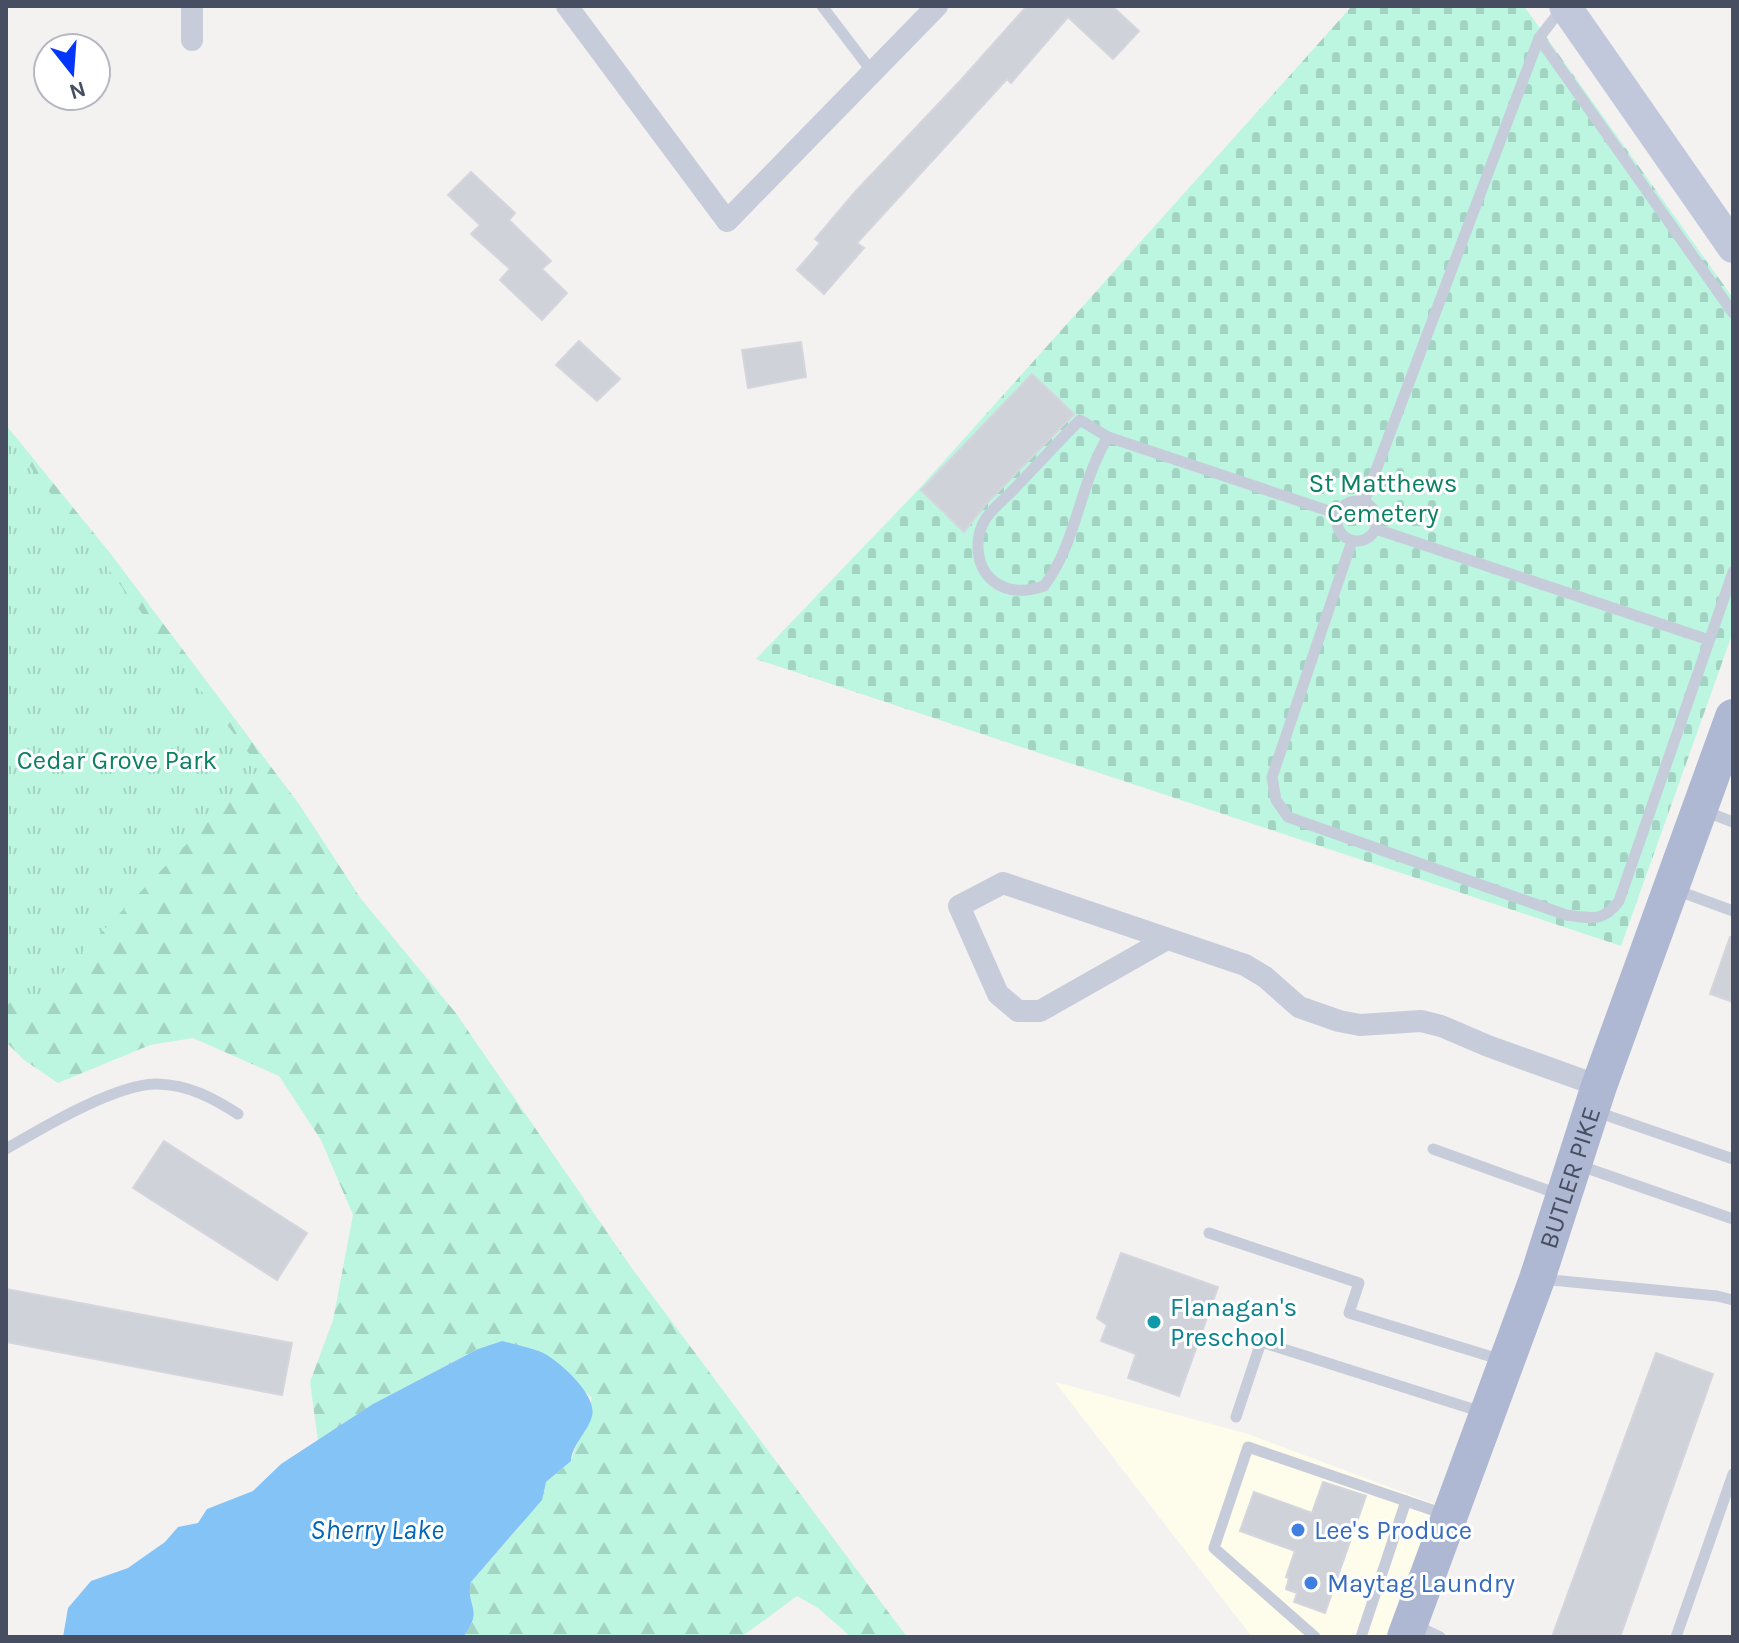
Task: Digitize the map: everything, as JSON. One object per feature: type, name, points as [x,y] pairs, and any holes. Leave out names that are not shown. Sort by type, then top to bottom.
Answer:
[{"type":"main road","name":"BUTLER PIKE","points":[[1418,1632],[1448,1515],[1537,1279],[1595,1098],[1671,888],[1716,816],[1733,717]]},
{"type":"street","points":[[192,6],[192,40]]},
{"type":"street","points":[[567,6],[727,221],[937,6]]},
{"type":"street","points":[[1564,6],[1733,247]]},
{"type":"street","points":[[1167,939],[1040,1011],[1018,1011],[998,994],[959,906],[1003,883],[1245,965],[1265,977],[1299,1007],[1360,1025],[1421,1021],[1441,1026],[1595,1098]]},
{"type":"lane","points":[[822,6],[873,73]]},
{"type":"lane","points":[[1364,502],[1539,38],[1564,6]]},
{"type":"lane","points":[[1539,38],[1733,313]]},
{"type":"lane","points":[[1108,437],[1084,486],[1064,553],[1044,586],[1028,591],[1015,590],[1004,588],[992,579],[980,566],[978,543],[985,519],[1080,420],[1108,437],[1338,514]]},
{"type":"lane","points":[[1364,502],[1376,513],[1376,529],[1364,541],[1352,541],[1340,532],[1338,514],[1349,503],[1364,502]]},
{"type":"lane","points":[[1376,529],[1709,640]]},
{"type":"lane","points":[[1352,541],[1272,777],[1276,800],[1288,817],[1566,915],[1596,919],[1611,912],[1619,901],[1733,572]]},
{"type":"lane","points":[[1671,888],[1733,911]]},
{"type":"lane","points":[[6,1149],[44,1127],[123,1091],[156,1084],[208,1095],[238,1114]]},
{"type":"lane","points":[[1595,1098],[1733,1159]]},
{"type":"lane","points":[[1433,1149],[1733,1219]]},
{"type":"lane","points":[[1209,1233],[1359,1283],[1349,1313],[1506,1361]]},
{"type":"lane","points":[[1537,1279],[1733,1300]]},
{"type":"lane","points":[[1236,1417],[1261,1342],[1487,1413]]},
{"type":"lane","points":[[1315,1637],[1214,1548],[1248,1447],[1448,1515]]},
{"type":"lane","points":[[1676,1637],[1733,1474]]},
{"type":"lane","points":[[1361,1637],[1406,1501]]},
{"type":"shaded area","points":[[1055,1382],[1248,1434],[1450,1510],[1405,1637],[1252,1637]]},
{"type":"green space","name":"St Matthews Cemetery","points":[[1352,6],[1524,6],[1733,298],[1733,632],[1621,946],[756,659],[918,490]]},
{"type":"green space","points":[[6,425],[110,553],[299,804],[361,899],[455,1012],[631,1267],[907,1637],[851,1637],[818,1608],[797,1596],[741,1637],[463,1637],[474,1614],[471,1582],[520,1526],[546,1482],[571,1461],[592,1398],[542,1352],[502,1341],[478,1349],[373,1404],[318,1441],[310,1382],[333,1320],[353,1215],[321,1140],[279,1076],[193,1038],[150,1045],[58,1083],[24,1060],[6,1042]]},
{"type":"green space","name":"Cedar Grove Park","points":[[6,435],[260,768],[37,999],[6,993]]},
{"type":"water","name":"Sherry Lake","points":[[502,1341],[539,1351],[556,1361],[583,1388],[592,1407],[592,1416],[571,1461],[546,1482],[542,1500],[471,1582],[474,1614],[463,1637],[63,1637],[68,1608],[91,1581],[128,1568],[165,1542],[178,1527],[198,1523],[207,1509],[253,1491],[281,1464],[373,1404],[478,1349]]},
{"type":"building","points":[[1027,6],[1112,6],[1139,31],[1113,59],[1068,17],[1011,83],[1007,79],[857,243],[864,248],[824,294],[797,270],[820,243],[815,239]]},
{"type":"building","points":[[471,172],[515,213],[509,220],[551,261],[542,269],[567,293],[542,320],[500,280],[510,269],[471,234],[480,225],[448,195]]},
{"type":"building","points":[[579,341],[620,379],[597,401],[556,365]]},
{"type":"building","points":[[801,342],[806,377],[748,388],[742,350]]},
{"type":"building","points":[[1032,374],[1074,414],[986,504],[964,532],[921,490]]},
{"type":"building","points":[[1730,937],[1733,937],[1733,1002],[1710,994]]},
{"type":"building","points":[[164,1141],[307,1233],[277,1280],[133,1188]]},
{"type":"building","name":"Flanagan's Preschool","points":[[1121,1253],[1218,1287],[1179,1396],[1128,1378],[1136,1354],[1101,1341],[1107,1325],[1097,1318]]},
{"type":"building","points":[[6,1289],[292,1343],[282,1395],[6,1342]]},
{"type":"building","points":[[1656,1353],[1713,1374],[1620,1637],[1552,1637]]},
{"type":"building","points":[[1323,1482],[1366,1496],[1325,1613],[1294,1602],[1297,1593],[1286,1589],[1289,1578],[1286,1577],[1295,1551],[1240,1531],[1254,1492],[1312,1513]]},
{"type":"place","name":"Flanagan's Preschool","points":[[1154,1322]]},
{"type":"place","name":"Lee's Produce","points":[[1298,1530]]},
{"type":"place","name":"Maytag Laundry","points":[[1311,1583]]}]
